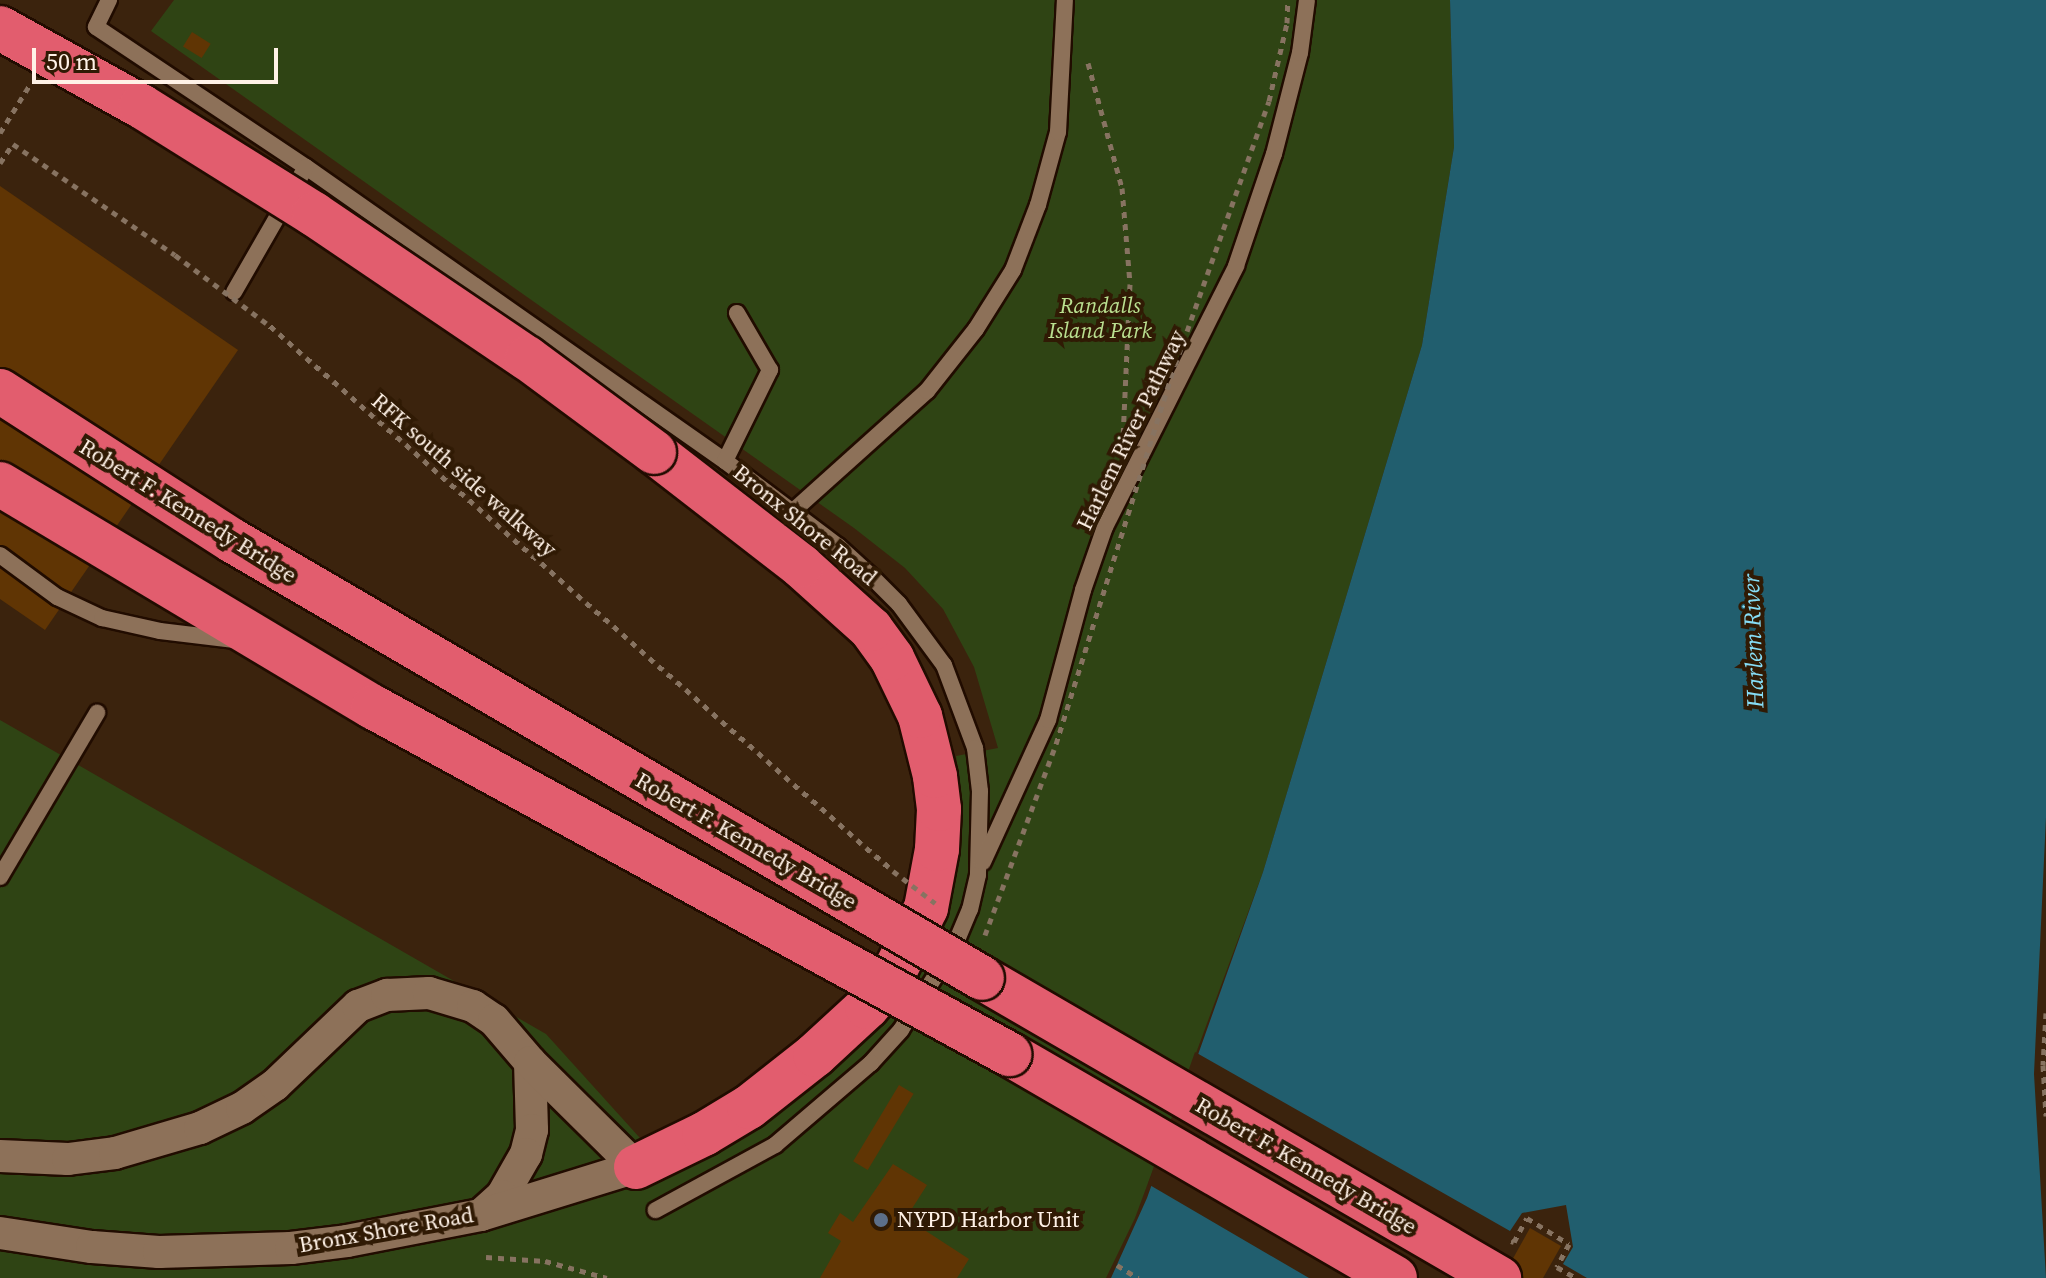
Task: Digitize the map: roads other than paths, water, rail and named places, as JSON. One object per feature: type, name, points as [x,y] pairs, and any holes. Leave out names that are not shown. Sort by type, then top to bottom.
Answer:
[{"type":"highway","points":[[0,28],[106,85],[314,214],[527,358],[811,574],[871,629],[892,658],[920,716],[935,776],[939,809],[937,849],[926,908],[891,979],[867,1007],[815,1055],[749,1107],[704,1134],[636,1167]]},
{"type":"highway","name":"Robert F. Kennedy Bridge","points":[[0,391],[233,541],[442,665],[1499,1278]]},
{"type":"highway","points":[[0,484],[262,643],[585,825],[1009,1054],[1395,1278]]},
{"type":"street","points":[[0,1156],[68,1159],[115,1153],[200,1128],[242,1108],[275,1085],[358,1006],[387,995],[429,993],[473,1006],[494,1020],[530,1062],[636,1167],[481,1215]]},
{"type":"street","name":"Bronx Shore Road","points":[[0,1233],[92,1247],[223,1251],[347,1241],[481,1215],[502,1196],[526,1154],[532,1130],[530,1062]]},
{"type":"lane","name":"Bronx Shore Road","points":[[109,0],[96,27],[306,167],[725,461],[838,546],[899,604],[944,665],[975,748],[980,791],[978,875],[970,909],[954,947],[901,1030],[871,1063],[775,1145],[656,1210]]},
{"type":"lane","points":[[792,512],[927,391],[976,329],[1013,270],[1038,205],[1058,132],[1065,0]]},
{"type":"lane","name":"Harlem River Pathway","points":[[978,875],[1048,720],[1083,590],[1105,527],[1236,266],[1274,154],[1300,53],[1307,0]]},
{"type":"lane","points":[[234,292],[306,167]]},
{"type":"lane","points":[[725,461],[770,370],[737,313]]},
{"type":"lane","points":[[0,555],[57,597],[102,618],[160,631],[262,643]]},
{"type":"lane","points":[[0,877],[97,713]]},
{"type":"water","name":"Harlem River","points":[[1450,0],[2046,0],[2046,817],[2034,1074],[2046,1278],[1111,1278],[1147,1198],[1263,872],[1422,345],[1454,147]]},
{"type":"place","name":"NYPD Harbor Unit","points":[[881,1220]]},
{"type":"park label","name":"Randalls Island Park","points":[[1100,318]]}]
